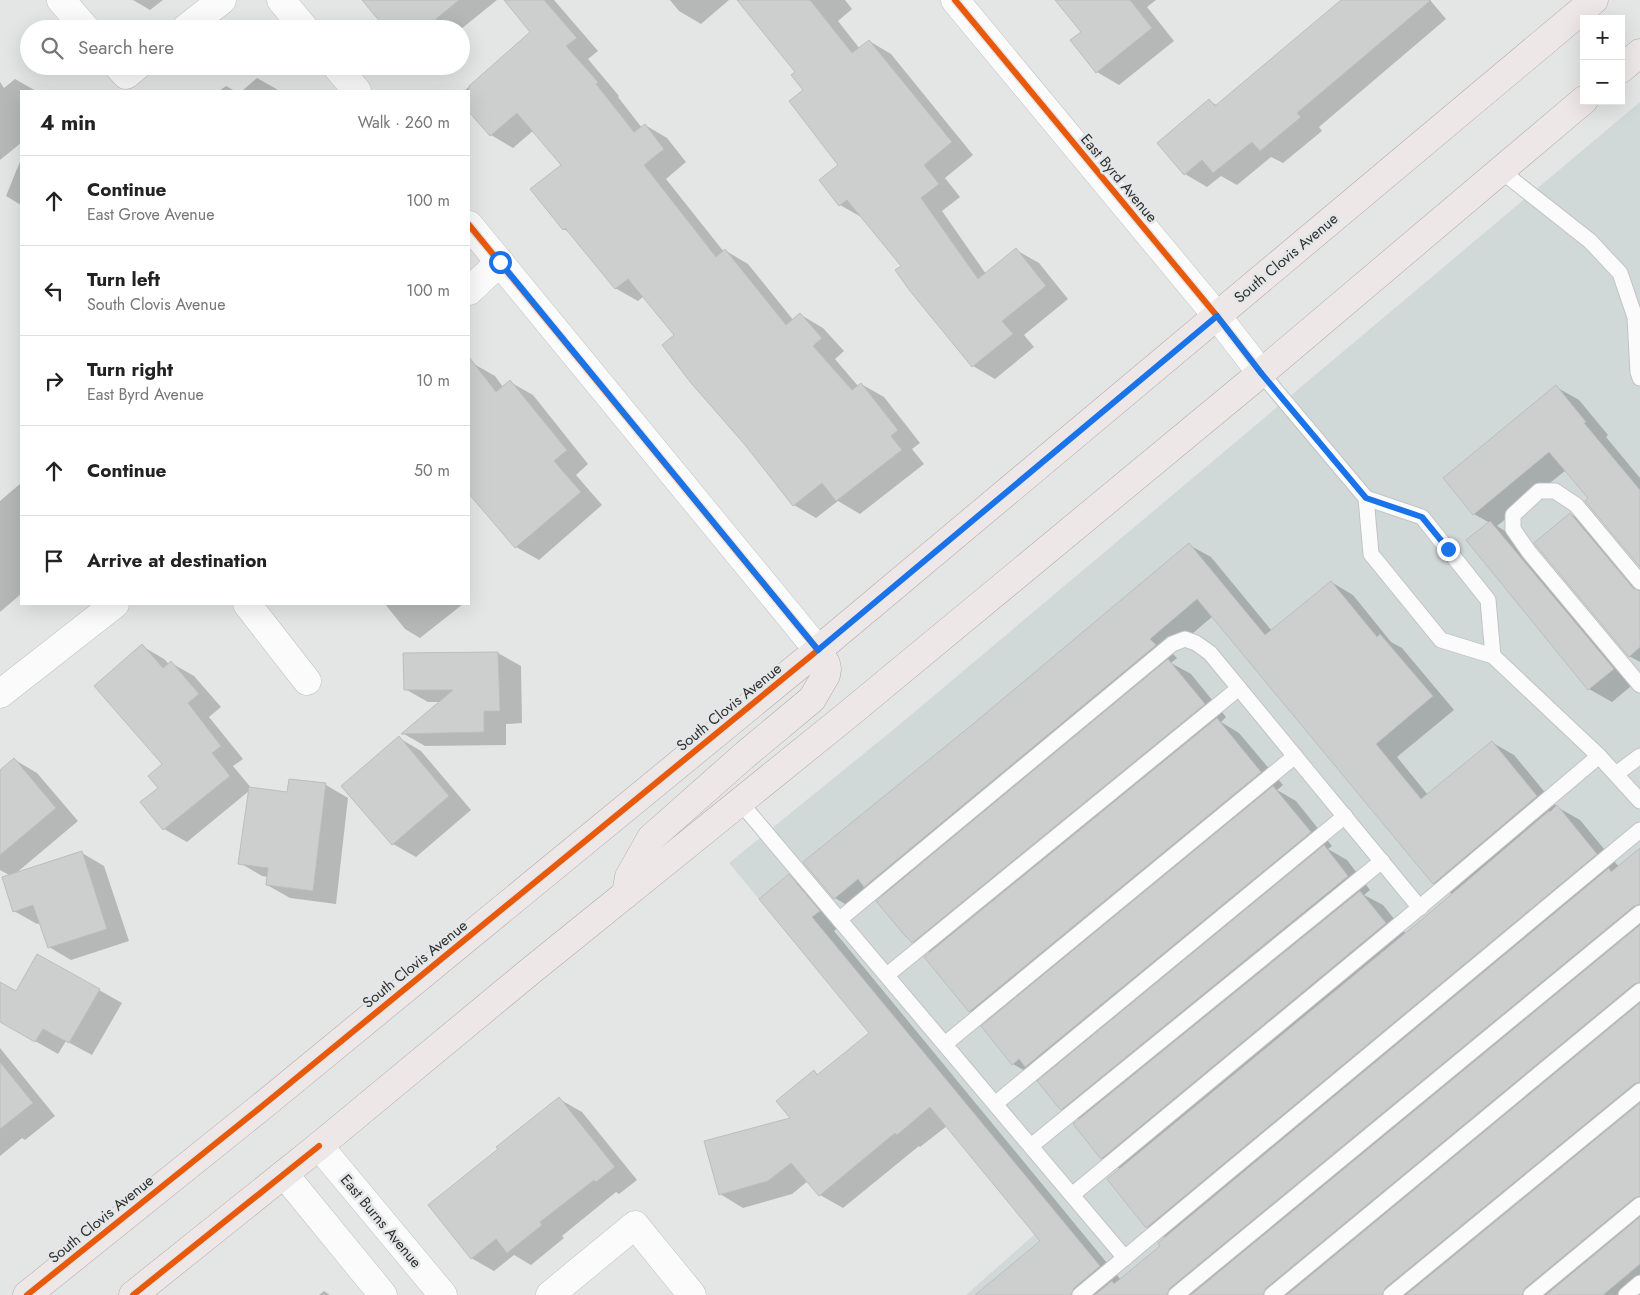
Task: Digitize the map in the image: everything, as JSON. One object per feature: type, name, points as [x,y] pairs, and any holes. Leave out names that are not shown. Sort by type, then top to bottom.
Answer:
[{"type":"main road","name":"South Clovis Avenue","points":[[27,1295],[818,650],[1594,0]]},
{"type":"main road","points":[[1625,66],[1640,53]]},
{"type":"main road","points":[[133,1295],[319,1146],[740,802],[1261,373],[1580,103]]},
{"type":"main road","points":[[626,895],[629,877],[651,838],[812,699],[826,675],[827,669],[818,650]]},
{"type":"street","points":[[61,0],[78,20]]},
{"type":"street","points":[[196,20],[222,0]]},
{"type":"street","points":[[281,0],[298,20]]},
{"type":"street","name":"East Byrd Avenue","points":[[956,0],[1217,316],[1261,373]]},
{"type":"street","points":[[344,75],[356,90]]},
{"type":"street","points":[[470,226],[818,650]]},
{"type":"street","points":[[470,290],[500,262]]},
{"type":"street","points":[[0,694],[113,605]]},
{"type":"street","points":[[248,605],[307,681]]},
{"type":"street","name":"East Burns Avenue","points":[[319,1146],[443,1295]]},
{"type":"street","points":[[284,1174],[383,1295]]},
{"type":"street","points":[[550,1295],[635,1225],[692,1295]]},
{"type":"lane","points":[[1500,170],[1590,241],[1620,273],[1635,318],[1640,378]]},
{"type":"lane","points":[[1261,373],[1366,498],[1422,517],[1488,600],[1493,656]]},
{"type":"lane","points":[[1640,582],[1576,506],[1556,491],[1539,491],[1513,515],[1513,529],[1529,552],[1640,685]]},
{"type":"lane","points":[[1366,498],[1371,554],[1441,640],[1493,656],[1599,756],[1640,801]]},
{"type":"lane","points":[[840,919],[1172,644],[1185,639],[1196,643],[1210,653],[1420,908]]},
{"type":"lane","points":[[887,975],[1239,688]]},
{"type":"lane","points":[[945,1044],[1295,756]]},
{"type":"lane","points":[[1072,1195],[1420,908],[1599,756]]},
{"type":"lane","points":[[1616,774],[1640,756]]},
{"type":"lane","points":[[740,802],[1125,1258]]},
{"type":"lane","points":[[995,1104],[1345,816]]},
{"type":"lane","points":[[1080,1295],[1640,830]]},
{"type":"lane","points":[[1031,1146],[1382,861]]},
{"type":"lane","points":[[1176,1295],[1640,913]]},
{"type":"lane","points":[[1272,1295],[1640,990]]},
{"type":"lane","points":[[1391,1295],[1640,1091]]},
{"type":"lane","points":[[1531,1295],[1640,1204]]},
{"type":"lane","points":[[1626,1295],[1640,1283]]},
{"type":"shaded area","points":[[1640,102],[1640,1295],[966,1295],[1036,1233],[729,863],[893,730]]},
{"type":"building","points":[[362,0],[459,0],[435,20],[379,20]]},
{"type":"building","points":[[504,0],[544,0],[577,38],[566,46],[598,82],[596,84],[634,132],[645,124],[664,149],[644,165],[716,257],[725,249],[786,325],[800,313],[822,338],[813,346],[852,390],[861,383],[898,430],[891,436],[902,450],[836,501],[822,483],[793,506],[662,345],[674,335],[628,279],[615,289],[530,189],[561,165],[517,113],[490,136],[470,113],[469,86],[530,32]]},
{"type":"building","points":[[737,0],[810,0],[852,53],[869,40],[952,142],[924,165],[939,184],[921,198],[978,279],[1016,248],[1046,286],[1002,321],[1013,334],[972,367],[910,291],[895,270],[901,266],[847,200],[839,206],[819,180],[838,165],[789,101],[803,90],[791,75],[795,72]]},
{"type":"building","points":[[1055,0],[1130,0],[1152,28],[1096,73],[1070,40],[1081,32]]},
{"type":"building","points":[[1341,0],[1431,0],[1297,113],[1301,117],[1260,151],[1252,142],[1213,173],[1202,160],[1184,175],[1157,143],[1209,99],[1215,106]]},
{"type":"building","points":[[470,358],[496,392],[510,380],[567,450],[554,461],[581,492],[515,548],[470,495]]},
{"type":"building","points":[[1556,385],[1586,422],[1584,423],[1640,490],[1640,567],[1585,501],[1588,498],[1549,452],[1473,515],[1443,478]]},
{"type":"building","points":[[1570,513],[1633,588],[1640,591],[1640,647],[1629,657],[1534,543]]},
{"type":"building","points":[[1490,521],[1614,669],[1588,690],[1466,540]]},
{"type":"building","points":[[1189,543],[1265,635],[1331,581],[1377,637],[1380,634],[1433,696],[1376,744],[1421,799],[1492,741],[1537,796],[1433,884],[1197,599],[1150,639],[1156,645],[864,887],[858,879],[834,899],[803,862],[973,724]]},
{"type":"building","points":[[142,644],[163,668],[171,661],[199,694],[188,703],[221,746],[212,753],[230,776],[163,830],[140,802],[158,788],[148,776],[162,764],[94,686]]},
{"type":"building","points":[[498,652],[500,711],[484,711],[484,732],[401,734],[453,690],[404,690],[403,653]]},
{"type":"building","points":[[1168,659],[1205,704],[912,943],[876,901]]},
{"type":"building","points":[[1217,718],[1261,772],[969,1012],[924,957]]},
{"type":"building","points":[[399,736],[449,796],[392,845],[341,786]]},
{"type":"building","points":[[14,758],[56,808],[0,855],[0,770]]},
{"type":"building","points":[[289,779],[326,783],[313,891],[266,885],[268,868],[238,864],[249,787],[287,792]]},
{"type":"building","points":[[1273,786],[1311,832],[1025,1067],[1019,1059],[1012,1065],[981,1026]]},
{"type":"building","points":[[1557,805],[1597,854],[1146,1228],[1107,1179],[1426,916]]},
{"type":"building","points":[[1324,845],[1348,876],[1061,1110],[1058,1107],[1037,1081]]},
{"type":"building","points":[[1640,848],[1640,904],[1634,906],[1170,1288],[1167,1295],[1095,1295],[1112,1281],[1114,1284],[1160,1246],[1158,1243],[1609,868],[1611,872]]},
{"type":"building","points":[[82,851],[107,929],[48,948],[33,905],[13,912],[2,877]]},
{"type":"building","points":[[789,874],[820,911],[812,917],[1100,1266],[1074,1288],[1071,1295],[975,1295],[1040,1241],[930,1107],[897,1135],[895,1133],[819,1196],[791,1163],[768,1181],[719,1195],[704,1141],[790,1118],[776,1101],[814,1070],[817,1075],[869,1033],[759,899]]},
{"type":"building","points":[[1360,891],[1386,923],[1101,1159],[1073,1124]]},
{"type":"building","points":[[1640,925],[1640,982],[1634,984],[1266,1288],[1263,1295],[1191,1295]]},
{"type":"building","points":[[37,954],[100,989],[69,1043],[43,1029],[35,1042],[0,1022],[0,982],[16,991]]},
{"type":"building","points":[[1640,1003],[1640,1082],[1634,1084],[1385,1288],[1382,1295],[1287,1295]]},
{"type":"building","points":[[0,1062],[33,1103],[0,1129]]},
{"type":"building","points":[[559,1097],[615,1167],[596,1182],[594,1180],[540,1222],[542,1225],[507,1253],[496,1239],[471,1259],[428,1205]]},
{"type":"building","points":[[1640,1103],[1640,1196],[1634,1198],[1525,1288],[1522,1295],[1406,1295]]},
{"type":"building","points":[[1640,1217],[1640,1264],[1603,1295],[1546,1295]]},
{"type":"cycle path","points":[[955,0],[1217,316],[1261,373]]},
{"type":"cycle path","points":[[27,1295],[261,1107],[818,650],[470,226]]},
{"type":"cycle path","points":[[133,1295],[319,1146]]},
{"type":"route","points":[[500,262],[818,650],[1217,316],[1261,373],[1366,498],[1422,517],[1448,549]]}]
